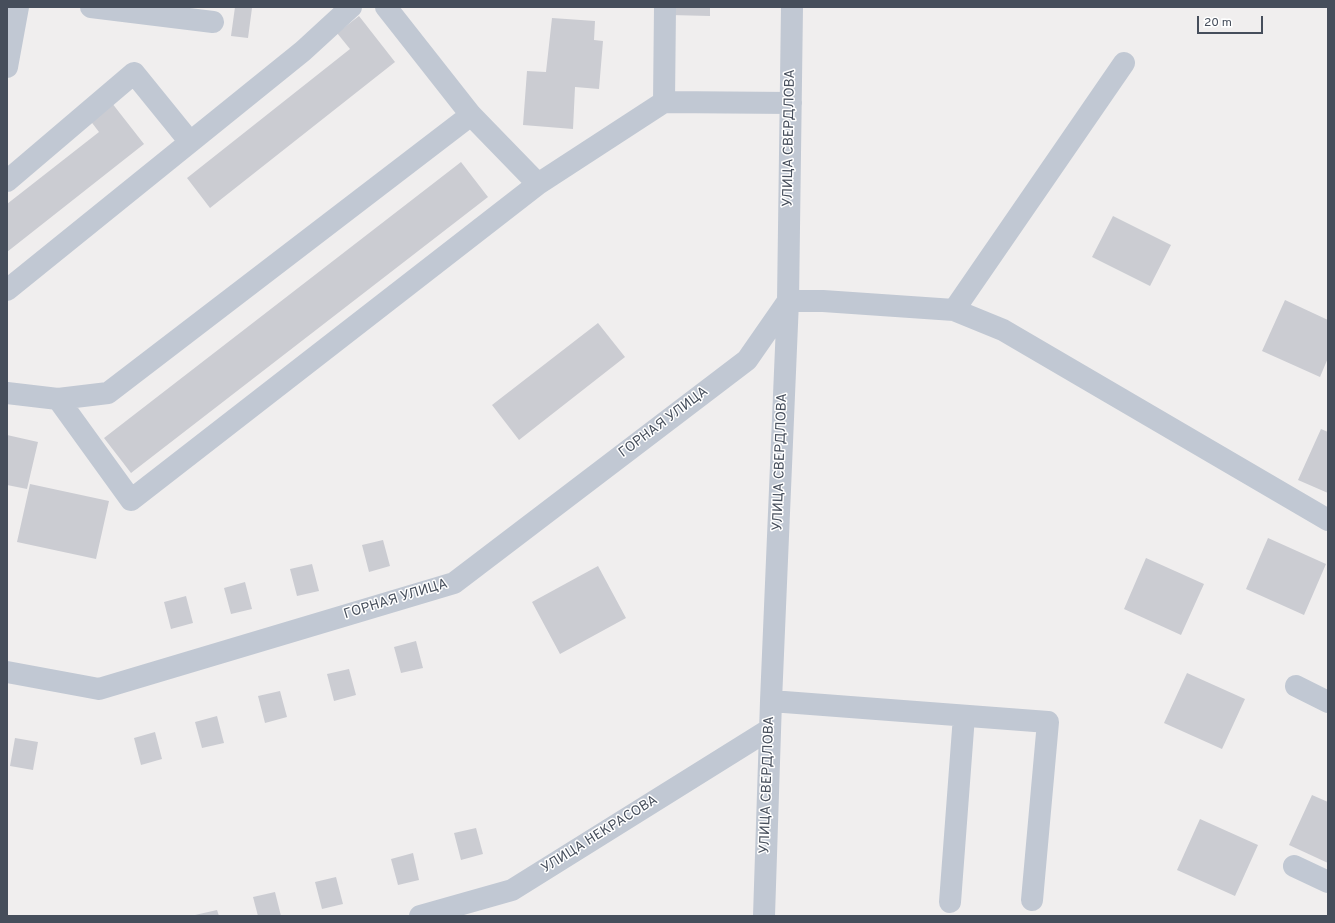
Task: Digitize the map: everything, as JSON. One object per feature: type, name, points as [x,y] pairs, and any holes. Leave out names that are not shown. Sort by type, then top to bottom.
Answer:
[{"type":"street","points":[[7,67],[18,7]]},
{"type":"street","points":[[91,7],[213,22]]},
{"type":"street","points":[[7,290],[303,51],[351,7]]},
{"type":"street","points":[[386,7],[470,115],[538,184]]},
{"type":"street","points":[[664,102],[665,7]]},
{"type":"street","name":"УЛИЦА СВЕРДЛОВА","points":[[764,916],[771,701],[788,301],[792,7]]},
{"type":"street","points":[[954,310],[1124,63]]},
{"type":"street","points":[[7,181],[134,73],[190,142]]},
{"type":"street","points":[[58,399],[131,500],[538,184],[664,102],[791,103]]},
{"type":"street","points":[[7,393],[58,399],[108,393],[470,115]]},
{"type":"street","points":[[788,301],[823,301],[954,310],[1003,330],[1328,520]]},
{"type":"street","name":"ГОРНАЯ УЛИЦА","points":[[7,672],[99,689],[454,583],[747,360],[788,301]]},
{"type":"street","points":[[1296,686],[1328,702]]},
{"type":"street","points":[[771,701],[1048,722],[1032,900]]},
{"type":"street","points":[[950,902],[964,716]]},
{"type":"street","name":"УЛИЦА НЕКРАСОВА","points":[[420,916],[512,890],[770,729]]},
{"type":"street","points":[[1294,866],[1328,882]]},
{"type":"building","points":[[235,7],[252,8],[248,38],[231,36]]},
{"type":"building","points":[[670,7],[710,7],[710,16],[670,15]]},
{"type":"building","points":[[359,16],[395,62],[210,208],[187,178],[350,49],[337,33]]},
{"type":"building","points":[[552,18],[595,21],[594,40],[603,41],[599,89],[575,87],[573,129],[523,125],[527,71],[546,72]]},
{"type":"building","points":[[108,98],[144,144],[7,252],[7,204],[99,132],[86,115]]},
{"type":"building","points":[[461,162],[488,197],[131,473],[104,438]]},
{"type":"building","points":[[1113,216],[1171,245],[1150,286],[1092,257]]},
{"type":"building","points":[[1285,300],[1328,320],[1328,358],[1320,377],[1262,351]]},
{"type":"building","points":[[598,323],[625,357],[519,440],[492,405]]},
{"type":"building","points":[[1321,429],[1328,432],[1328,493],[1298,480]]},
{"type":"building","points":[[7,435],[38,442],[27,489],[7,485]]},
{"type":"building","points":[[30,484],[109,501],[96,559],[17,542]]},
{"type":"building","points":[[1268,538],[1326,564],[1304,615],[1246,589]]},
{"type":"building","points":[[383,540],[390,566],[369,572],[362,545]]},
{"type":"building","points":[[1146,558],[1204,584],[1181,635],[1124,609]]},
{"type":"building","points":[[312,564],[319,591],[297,596],[290,569]]},
{"type":"building","points":[[598,566],[626,618],[560,654],[532,602]]},
{"type":"building","points":[[245,582],[252,609],[231,614],[224,588]]},
{"type":"building","points":[[186,596],[193,623],[171,629],[164,602]]},
{"type":"building","points":[[416,641],[423,668],[401,673],[394,647]]},
{"type":"building","points":[[349,669],[356,695],[334,701],[327,674]]},
{"type":"building","points":[[1187,673],[1245,699],[1222,749],[1164,723]]},
{"type":"building","points":[[280,691],[287,717],[265,723],[258,696]]},
{"type":"building","points":[[217,716],[224,743],[202,748],[195,722]]},
{"type":"building","points":[[155,732],[162,759],[141,765],[134,738]]},
{"type":"building","points":[[15,738],[38,742],[33,770],[10,766]]},
{"type":"building","points":[[1312,795],[1328,802],[1328,863],[1289,845]]},
{"type":"building","points":[[1200,819],[1258,845],[1235,896],[1177,870]]},
{"type":"building","points":[[476,828],[483,854],[461,860],[454,833]]},
{"type":"building","points":[[413,853],[419,880],[398,885],[391,859]]},
{"type":"building","points":[[336,877],[343,904],[322,909],[315,882]]},
{"type":"building","points":[[275,892],[281,916],[258,916],[253,897]]},
{"type":"building","points":[[217,910],[219,916],[195,916],[195,915]]}]
